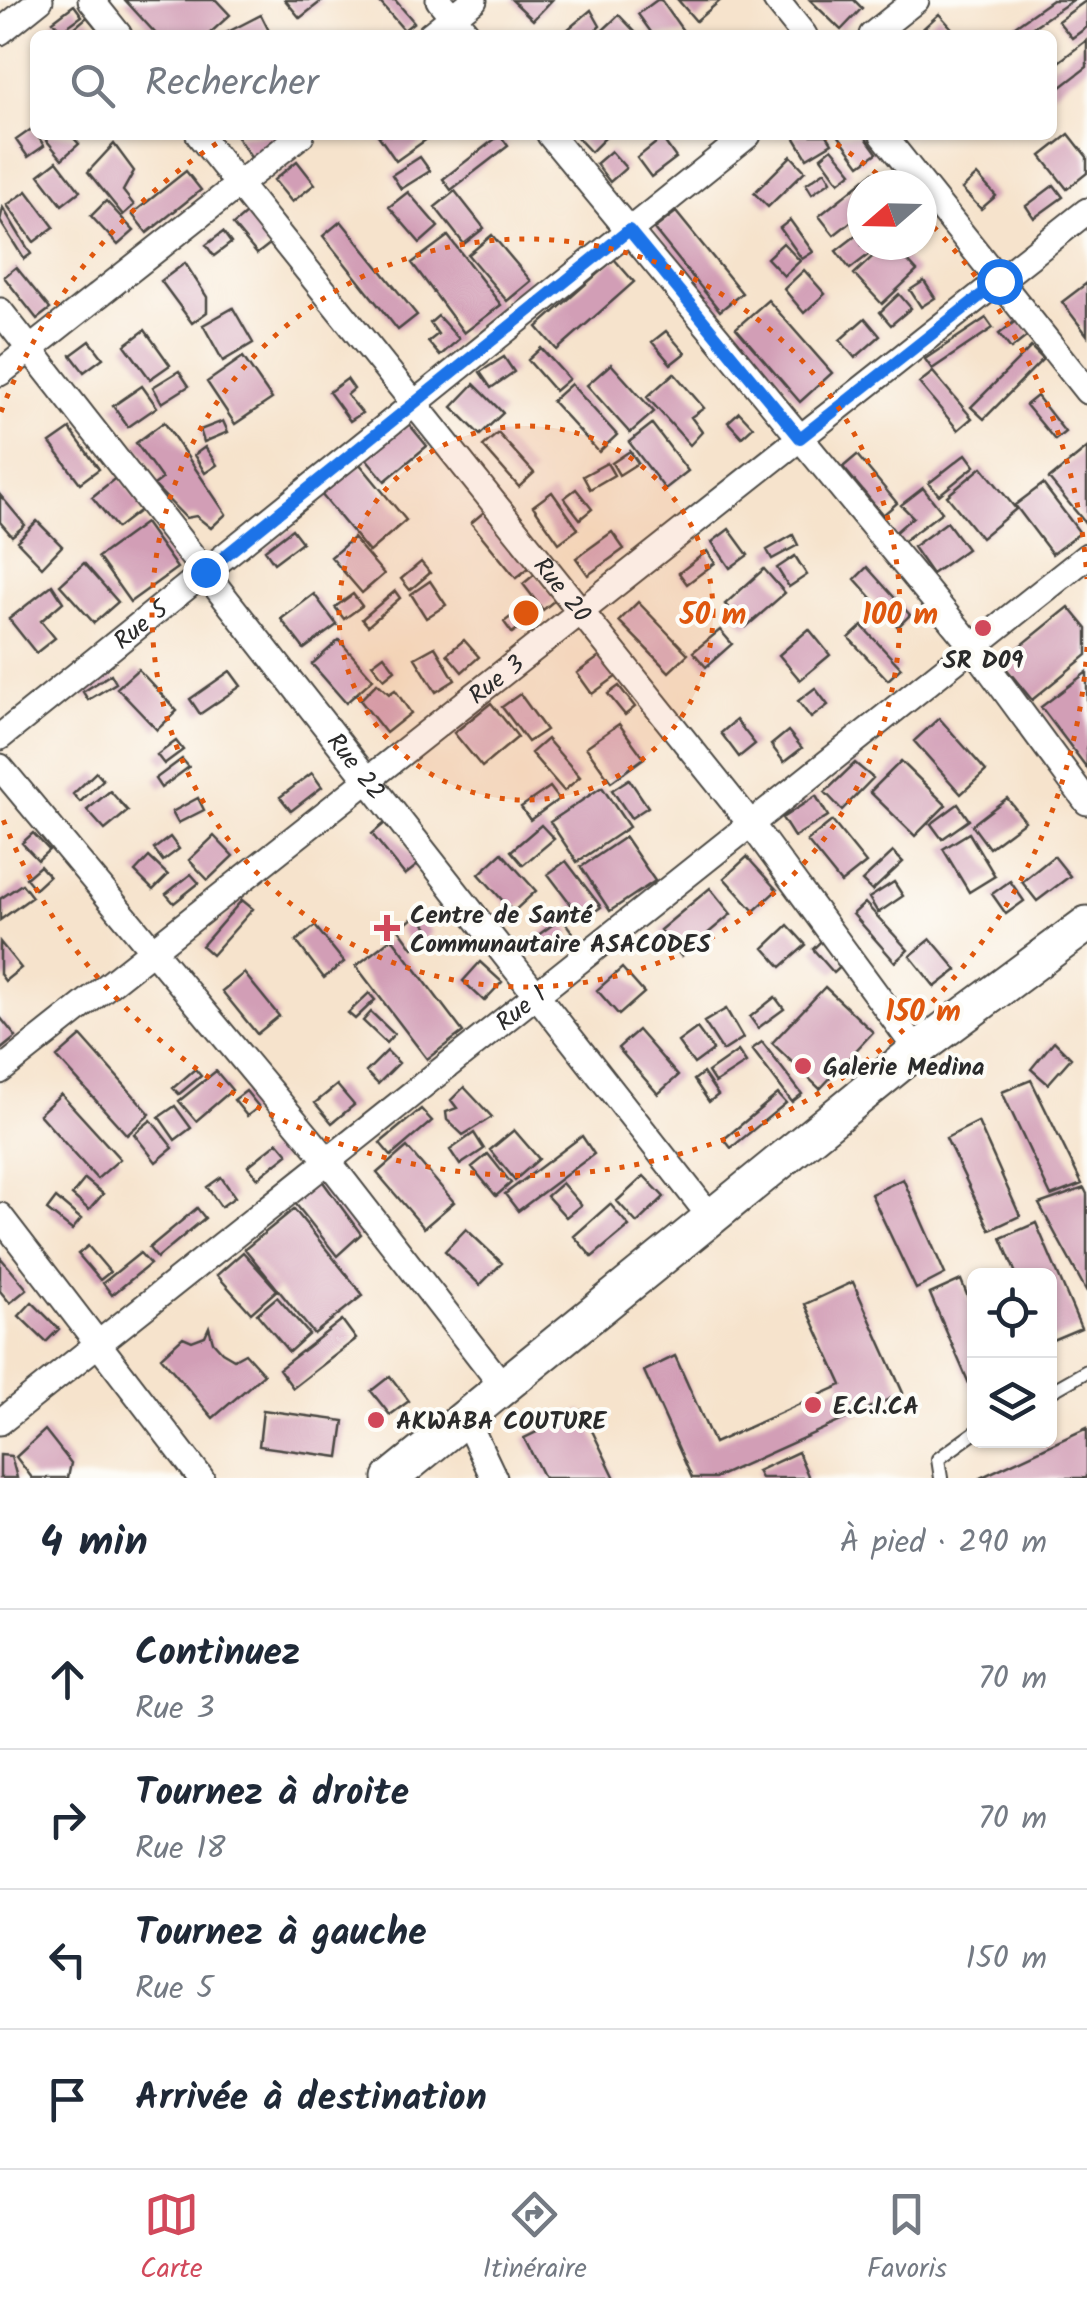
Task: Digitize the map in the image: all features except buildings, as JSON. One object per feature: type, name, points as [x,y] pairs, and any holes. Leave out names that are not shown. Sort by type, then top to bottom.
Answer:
[{"type":"main road","points":[[391,1478],[713,1220],[916,1050],[1087,924]]},
{"type":"street","points":[[0,32],[40,0]]},
{"type":"street","points":[[91,0],[115,30]]},
{"type":"street","points":[[453,17],[474,0]]},
{"type":"street","points":[[776,0],[800,30]]},
{"type":"street","points":[[878,30],[916,0]]},
{"type":"street","name":"Rue 20","points":[[204,140],[751,824],[916,1050]]},
{"type":"street","points":[[0,373],[295,140]]},
{"type":"street","points":[[554,140],[973,647],[1087,802]]},
{"type":"street","name":"Rue 5","points":[[0,737],[742,140]]},
{"type":"street","points":[[887,140],[1087,392]]},
{"type":"street","name":"Rue 3","points":[[0,1071],[1087,211]]},
{"type":"street","name":"Rue 22","points":[[0,311],[713,1220]]},
{"type":"street","name":"Rue 1","points":[[0,1422],[1087,556]]},
{"type":"street","points":[[0,767],[328,1161],[505,1389]]},
{"type":"street","points":[[0,1216],[201,1478]]},
{"type":"street","points":[[465,1417],[494,1478]]},
{"type":"lane","points":[[1057,1388],[1087,1371]]},
{"type":"lane","points":[[941,1478],[938,1459],[967,1438]]},
{"type":"place","name":"SR D09","points":[[983,628]]},
{"type":"place","name":"Centre de Santé Communautaire ASACODES","points":[[387,928]]},
{"type":"place","name":"Galerie Medina","points":[[803,1066]]},
{"type":"place","name":"E.C.I.CA","points":[[813,1405]]},
{"type":"place","name":"AKWABA COUTURE","points":[[376,1420]]},
{"type":"route","points":[[205,572],[629,230],[800,438],[999,281]]}]
